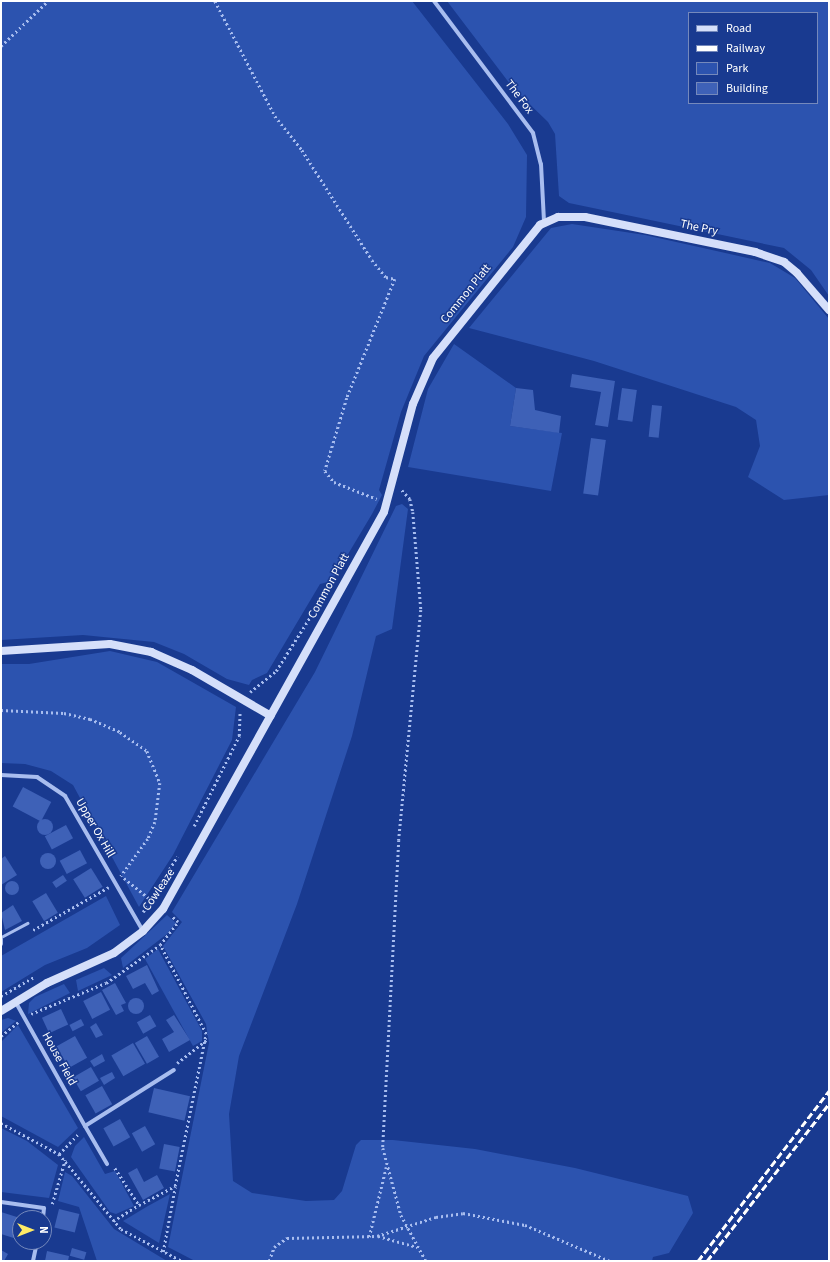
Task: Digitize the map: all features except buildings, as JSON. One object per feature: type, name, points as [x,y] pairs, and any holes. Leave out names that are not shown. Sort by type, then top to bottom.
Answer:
[{"type":"main road","name":"The Pry","points":[[544,222],[563,216],[585,217],[755,252],[793,269],[829,310]]},
{"type":"main road","name":"Common Platt","points":[[271,716],[388,503],[413,404],[433,358],[519,248],[544,222]]},
{"type":"main road","points":[[1,651],[93,644],[130,647],[173,660],[271,716]]},
{"type":"main road","name":"Cowleaze","points":[[1,1011],[15,1001],[47,983],[97,963],[143,931],[178,886],[271,716]]},
{"type":"street","name":"The Fox","points":[[434,1],[533,133],[541,164],[544,222]]},
{"type":"street","name":"Upper Ox Hill","points":[[1,775],[25,774],[54,786],[73,809],[143,931]]},
{"type":"street","name":"House Field","points":[[15,1001],[107,1164]]},
{"type":"street","points":[[85,1126],[174,1070]]},
{"type":"street","points":[[1,1202],[44,1208],[44,1210]]},
{"type":"street","points":[[33,1261],[35,1250]]},
{"type":"lane","points":[[2,941],[27,923]]},
{"type":"path","points":[[1,46],[48,1]]},
{"type":"path","points":[[215,1],[275,116],[302,150],[372,260],[386,277],[395,279],[347,398],[325,471],[334,482],[388,503]]},
{"type":"path","points":[[369,1237],[386,1166],[384,1123],[399,840],[421,610],[413,512],[410,498],[394,483]]},
{"type":"path","points":[[193,829],[232,753],[240,730],[238,714],[253,688],[276,671],[323,593],[344,584]]},
{"type":"path","points":[[1,710],[64,713],[90,719],[130,738],[152,758],[160,783],[155,822],[140,852],[115,884],[26,933]]},
{"type":"path","points":[[136,919],[179,854]]},
{"type":"path","points":[[1,1036],[25,1018],[106,982],[160,945]]},
{"type":"path","points":[[1,996],[41,973]]},
{"type":"path","points":[[163,1252],[175,1186],[206,1040],[182,984]]},
{"type":"path","points":[[174,1070],[180,1057],[206,1040]]},
{"type":"path","points":[[1,1122],[59,1154],[113,1221],[130,1235],[182,1261]]},
{"type":"path","points":[[59,1154],[85,1126]]},
{"type":"path","points":[[56,1194],[65,1160]]},
{"type":"path","points":[[107,1164],[117,1168],[139,1205]]},
{"type":"path","points":[[386,1166],[408,1228],[426,1261]]},
{"type":"path","points":[[113,1221],[175,1186]]},
{"type":"path","points":[[269,1261],[274,1247],[287,1238],[377,1236],[450,1215],[487,1216],[554,1236],[610,1261]]},
{"type":"path","points":[[377,1236],[418,1247]]},
{"type":"green space","points":[[1,1],[412,1],[508,124],[527,155],[526,217],[513,247],[424,356],[401,412],[379,490],[382,495],[372,514],[332,581],[320,584],[267,673],[252,680],[249,685],[227,679],[184,654],[154,642],[83,635],[1,640]]},
{"type":"green space","points":[[447,1],[829,1],[829,296],[811,270],[784,248],[569,203],[559,196],[555,134],[548,122],[513,88]]},
{"type":"green space","points":[[572,224],[645,235],[770,263],[795,278],[829,319],[829,495],[784,500],[748,477],[760,446],[756,420],[736,407],[594,361],[469,328],[551,228]]},
{"type":"green space","points":[[454,344],[516,388],[510,426],[562,433],[551,491],[408,467],[428,389]]},
{"type":"green space","points":[[402,504],[408,509],[392,629],[376,636],[352,736],[297,904],[239,1056],[229,1114],[233,1181],[252,1193],[306,1201],[334,1200],[342,1191],[356,1145],[361,1140],[393,1140],[475,1149],[575,1168],[688,1196],[693,1213],[669,1253],[653,1257],[652,1261],[195,1261],[168,1247],[209,1043],[206,1024],[163,946],[182,922],[172,912],[315,672],[396,506]]},
{"type":"green space","points":[[110,651],[157,662],[236,707],[232,740],[173,855],[139,907],[73,785],[51,771],[25,764],[1,763],[1,664],[29,664]]},
{"type":"green space","points":[[106,896],[120,925],[87,948],[45,965],[1,992],[1,956]]},
{"type":"green space","points":[[167,915],[176,923],[167,934],[123,968],[121,958]]},
{"type":"green space","points":[[158,949],[202,1031],[202,1041],[193,1046],[145,959]]},
{"type":"green space","points":[[104,968],[112,975],[78,991],[76,980]]},
{"type":"green space","points":[[64,984],[70,993],[28,1014],[29,1003],[35,997]]},
{"type":"green space","points":[[8,1018],[16,1021],[1,1033],[1,1020]]},
{"type":"green space","points":[[18,1025],[78,1128],[58,1147],[1,1116],[1,1042]]},
{"type":"green space","points":[[1,1128],[27,1141],[58,1165],[49,1198],[1,1192]]},
{"type":"green space","points":[[84,1137],[105,1174],[115,1171],[134,1206],[116,1214],[110,1212],[71,1157],[75,1146]]},
{"type":"green space","points":[[65,1172],[72,1176],[114,1229],[167,1261],[97,1261],[79,1207],[58,1201]]},
{"type":"green space","points":[[170,1194],[159,1243],[123,1221],[148,1206]]},
{"type":"railway","points":[[698,1261],[829,1091]]},
{"type":"railway","points":[[707,1261],[829,1104]]}]
